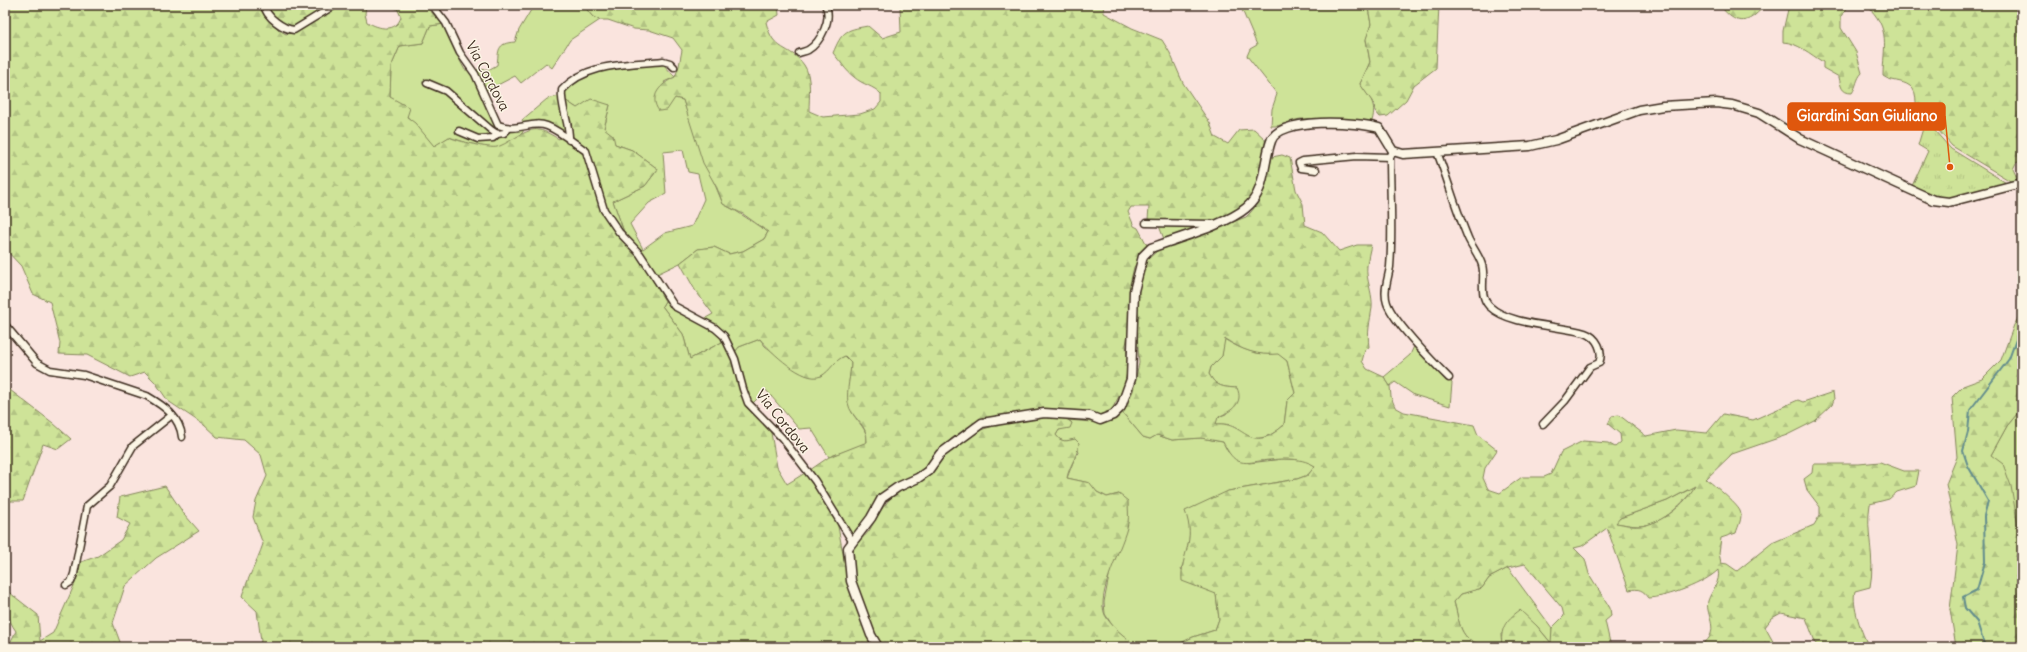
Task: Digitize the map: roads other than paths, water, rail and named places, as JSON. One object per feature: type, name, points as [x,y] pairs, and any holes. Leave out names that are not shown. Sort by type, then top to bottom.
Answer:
[{"type":"street","points":[[264,5],[267,13],[283,27],[294,30],[335,5]]},
{"type":"street","name":"Via Cordova","points":[[432,5],[446,23],[460,53],[475,74],[498,124],[509,128],[531,125],[546,126],[586,151],[604,210],[619,232],[640,254],[666,296],[674,306],[715,328],[724,336],[736,359],[748,403],[782,438],[815,481],[852,541]]},
{"type":"street","points":[[799,53],[808,50],[816,42],[822,32],[828,16],[828,10],[825,5]]},
{"type":"street","points":[[569,140],[570,129],[563,104],[562,90],[582,74],[595,70],[663,61],[670,63],[674,67]]},
{"type":"street","points":[[427,83],[446,90],[475,117],[497,134]]},
{"type":"street","points":[[1316,170],[1301,168],[1300,163],[1303,161],[1330,158],[1530,146],[1556,140],[1639,110],[1663,106],[1716,103],[1732,105],[1759,113],[1800,140],[1933,200],[1949,202],[2022,183]]},
{"type":"street","points":[[878,647],[871,635],[851,581],[848,548],[871,518],[882,498],[898,487],[918,478],[928,471],[940,454],[982,423],[1044,413],[1090,416],[1100,420],[1113,415],[1121,407],[1131,379],[1134,291],[1143,256],[1151,248],[1228,219],[1247,208],[1260,189],[1271,140],[1276,132],[1296,124],[1363,123],[1380,128],[1391,154],[1390,268],[1386,291],[1387,303],[1393,314],[1449,378]]},
{"type":"street","points":[[459,131],[478,138],[493,138],[497,134],[504,133],[509,128]]},
{"type":"street","points":[[1437,152],[1468,240],[1481,263],[1483,270],[1482,288],[1484,297],[1489,306],[1508,317],[1528,323],[1586,334],[1595,340],[1599,346],[1601,359],[1599,363],[1590,367],[1565,401],[1543,424]]},
{"type":"street","points":[[1146,223],[1214,224]]},
{"type":"street","points":[[5,325],[36,363],[50,370],[84,375],[147,396],[172,415],[181,428],[182,437]]},
{"type":"street","points":[[66,585],[71,582],[74,574],[87,506],[110,486],[120,473],[126,456],[133,446],[172,415]]},
{"type":"waterway","points":[[1985,647],[1977,622],[1965,608],[1963,597],[1977,590],[1985,562],[1984,516],[1988,501],[1968,466],[1963,451],[1968,432],[1970,410],[2009,359],[2022,323]]},
{"type":"place","name":"Giardini San Giuliano","points":[[1950,167]]}]
